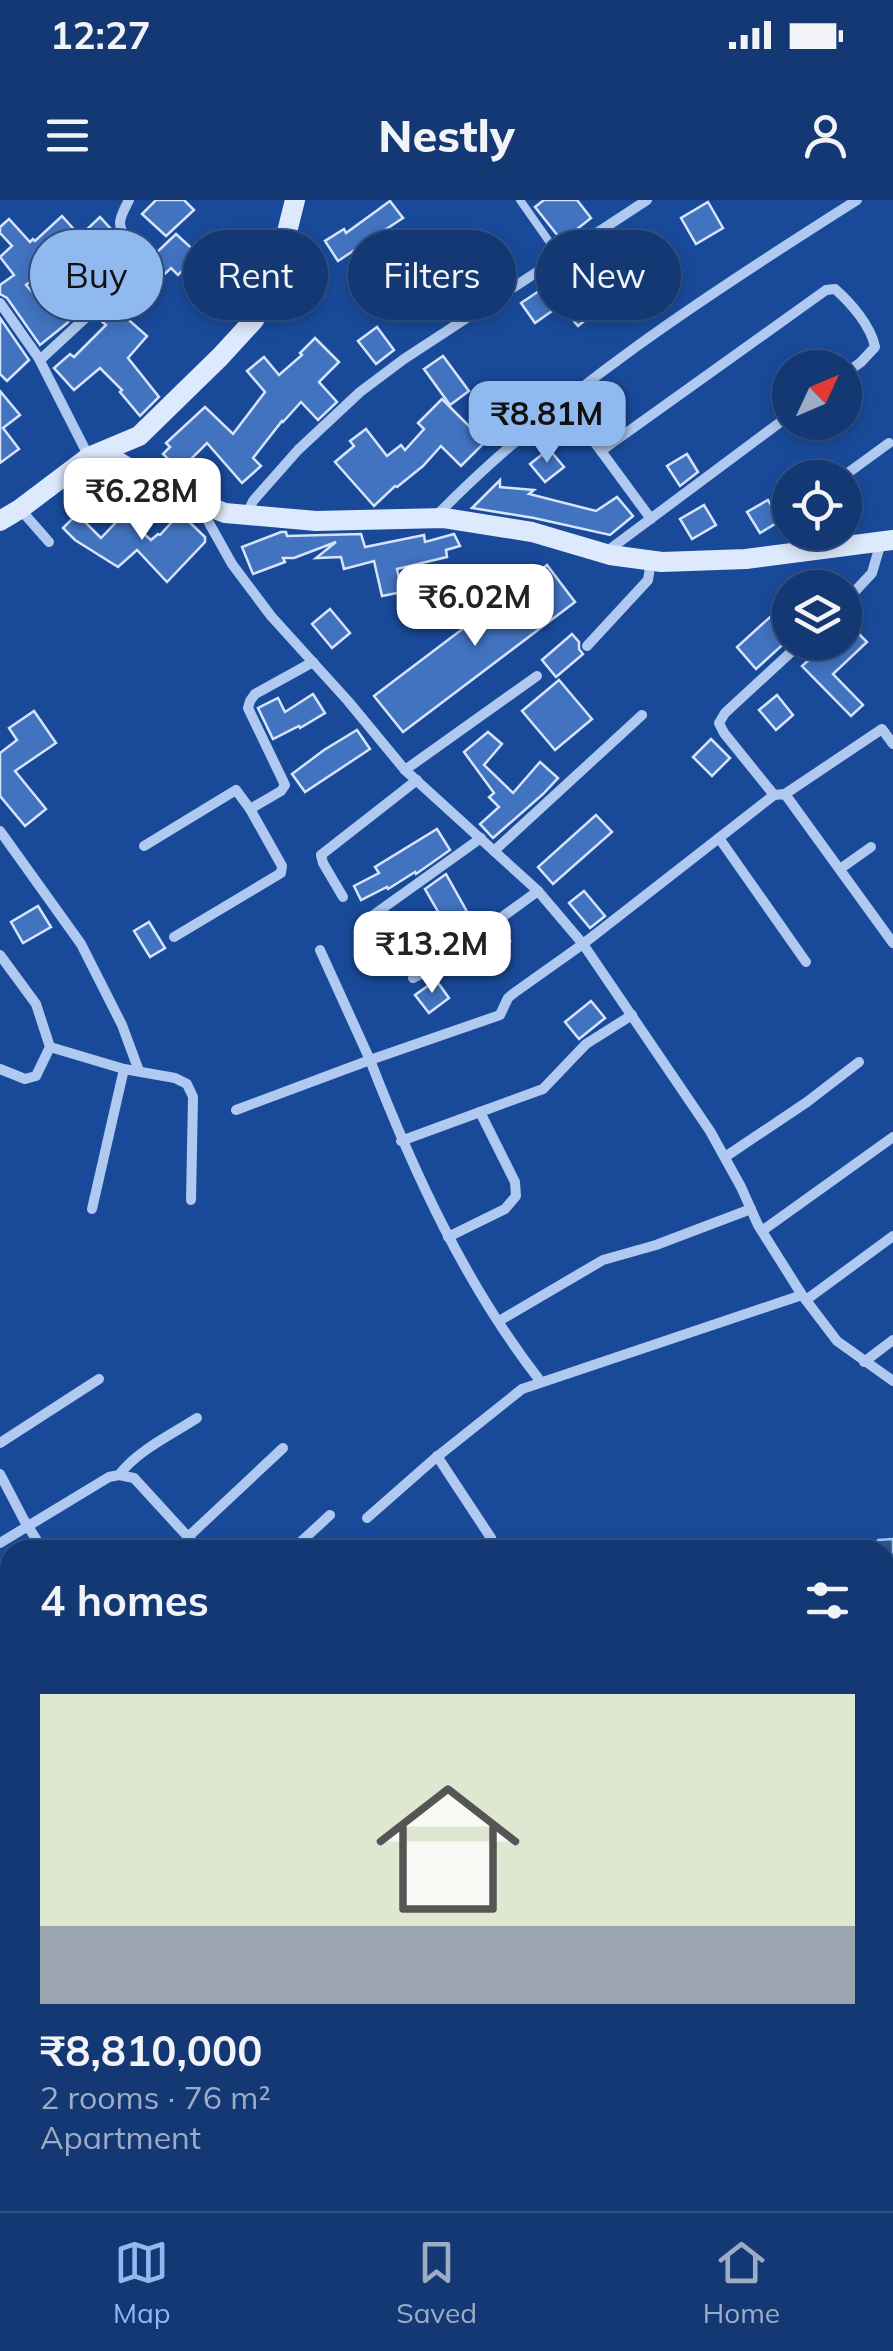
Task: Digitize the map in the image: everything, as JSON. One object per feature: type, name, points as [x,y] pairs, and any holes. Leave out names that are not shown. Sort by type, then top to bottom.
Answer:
[{"type":"street","points":[[40,360],[95,309],[102,279],[126,251],[120,220],[129,200]]},
{"type":"street","points":[[0,520],[96,454],[139,436],[220,357],[254,320],[278,268],[295,200]]},
{"type":"street","points":[[601,230],[647,200]]},
{"type":"street","points":[[434,519],[478,473],[667,323],[857,200]]},
{"type":"street","points":[[247,514],[252,500],[298,450],[360,392],[536,273]]},
{"type":"street","points":[[600,451],[826,290],[835,289],[843,296],[873,336],[875,346],[862,361]]},
{"type":"street","points":[[0,303],[40,360],[96,454],[162,488],[225,513],[316,522],[434,519],[532,532],[605,553],[651,560],[746,559],[890,539]]},
{"type":"street","points":[[564,402],[650,519]]},
{"type":"street","points":[[605,553],[772,428]]},
{"type":"street","points":[[862,463],[889,443]]},
{"type":"street","points":[[199,504],[232,564],[271,616],[405,770],[538,891],[583,944],[725,1156],[762,1231],[804,1298],[837,1342],[893,1381]]},
{"type":"street","points":[[20,508],[49,542]]},
{"type":"street","points":[[862,584],[890,539]]},
{"type":"street","points":[[587,646],[648,580],[651,560]]},
{"type":"street","points":[[782,660],[719,723],[891,935]]},
{"type":"street","points":[[250,809],[282,791],[285,785],[248,708],[250,701],[255,694],[313,662]]},
{"type":"street","points":[[405,770],[537,676]]},
{"type":"street","points":[[494,851],[642,715]]},
{"type":"street","points":[[236,1110],[500,1015],[508,998],[780,794],[882,729],[893,744]]},
{"type":"street","points":[[343,896],[322,855],[416,780]]},
{"type":"street","points":[[144,846],[236,790],[282,866],[280,873],[174,938]]},
{"type":"street","points":[[0,831],[76,935],[122,1025],[139,1071]]},
{"type":"street","points":[[365,921],[480,838]]},
{"type":"street","points":[[719,838],[806,962]]},
{"type":"street","points":[[840,869],[871,847]]},
{"type":"street","points":[[413,978],[538,891]]},
{"type":"street","points":[[320,950],[401,1140],[448,1237],[541,1382]]},
{"type":"street","points":[[0,955],[36,1004],[50,1047],[36,1076],[25,1079],[0,1069]]},
{"type":"street","points":[[401,1140],[543,1089],[586,1044],[632,1016]]},
{"type":"street","points":[[50,1047],[187,1084],[193,1097],[191,1200]]},
{"type":"street","points":[[725,1156],[859,1062]]},
{"type":"street","points":[[92,1208],[124,1068]]},
{"type":"street","points":[[448,1237],[505,1209],[516,1196],[515,1182],[480,1112]]},
{"type":"street","points":[[762,1231],[893,1137]]},
{"type":"street","points":[[499,1321],[602,1260],[656,1245],[750,1209]]},
{"type":"street","points":[[367,1518],[437,1456],[522,1390],[804,1298],[893,1236]]},
{"type":"street","points":[[864,1362],[893,1340]]},
{"type":"street","points":[[0,1443],[99,1379]]},
{"type":"street","points":[[119,1475],[126,1465],[197,1418]]},
{"type":"street","points":[[188,1537],[283,1448]]},
{"type":"street","points":[[437,1456],[492,1540]]},
{"type":"street","points":[[0,1474],[37,1540]]},
{"type":"street","points":[[6,1540],[109,1477],[119,1475],[134,1478],[191,1540]]},
{"type":"street","points":[[303,1540],[330,1515]]},
{"type":"lane","points":[[520,200],[541,230]]},
{"type":"building","points":[[156,200],[184,200],[194,210],[166,236],[142,214]]},
{"type":"building","points":[[544,200],[577,200],[591,218],[576,230],[553,230],[535,207]]},
{"type":"building","points":[[390,201],[403,218],[385,230],[350,230]]},
{"type":"building","points":[[708,202],[723,228],[696,244],[681,218]]},
{"type":"building","points":[[62,216],[75,230],[47,230]]},
{"type":"building","points":[[100,217],[108,230],[86,230]]},
{"type":"building","points":[[9,219],[30,242],[30,282],[26,285],[30,289],[30,320],[70,320],[40,345],[7,298],[0,294],[0,285],[14,275],[0,257],[12,246],[0,233],[0,227]]},
{"type":"building","points":[[344,229],[348,254],[338,261],[328,239]]},
{"type":"building","points":[[176,234],[183,240],[183,270],[178,275],[171,268],[163,276],[163,246]]},
{"type":"building","points":[[536,293],[536,320],[539,320],[535,323],[521,303]]},
{"type":"building","points":[[0,318],[29,360],[7,381],[0,374]]},
{"type":"building","points":[[100,320],[129,320],[147,336],[128,358],[159,397],[140,416],[100,368],[74,390],[54,368],[70,354],[74,357],[106,325]]},
{"type":"building","points":[[377,327],[394,350],[376,364],[358,341]]},
{"type":"building","points":[[315,338],[339,362],[319,382],[337,402],[318,420],[301,402],[253,458],[261,466],[242,483],[207,443],[180,470],[163,454],[170,447],[166,443],[205,407],[233,434],[265,392],[247,371],[264,357],[279,375]]},
{"type":"building","points":[[443,356],[469,391],[450,405],[424,369]]},
{"type":"building","points":[[0,391],[20,415],[3,428],[19,449],[0,463]]},
{"type":"building","points":[[442,399],[485,442],[461,466],[441,446],[374,506],[335,462],[354,446],[350,441],[366,429],[387,456],[401,445],[405,450],[424,429],[418,423]]},
{"type":"building","points":[[549,449],[564,467],[545,482],[530,464]]},
{"type":"building","points":[[687,454],[698,472],[680,486],[667,466]]},
{"type":"building","points":[[103,472],[116,487],[87,515],[72,499]]},
{"type":"building","points":[[500,480],[500,487],[534,490],[529,494],[596,511],[617,497],[633,516],[610,535],[472,508]]},
{"type":"building","points":[[768,500],[772,526],[760,533],[747,512]]},
{"type":"building","points":[[704,505],[716,525],[692,539],[680,519]]},
{"type":"building","points":[[180,513],[205,537],[205,542],[167,582],[137,550],[118,567],[63,528],[77,514],[101,538],[123,515],[151,540]]},
{"type":"building","points":[[281,532],[287,536],[361,534],[365,547],[424,535],[425,542],[454,534],[460,546],[446,550],[447,557],[397,569],[402,592],[382,596],[374,561],[344,569],[341,557],[316,558],[336,542],[294,558],[283,558],[285,562],[253,574],[242,547]]},
{"type":"building","points":[[547,565],[575,602],[403,732],[374,696]]},
{"type":"building","points":[[330,609],[350,633],[332,648],[312,624]]},
{"type":"building","points":[[772,615],[772,654],[756,669],[737,647]]},
{"type":"building","points":[[572,634],[583,654],[556,677],[542,660]]},
{"type":"building","points":[[809,660],[848,660],[833,674],[863,705],[851,716],[802,666]]},
{"type":"building","points":[[559,680],[592,719],[555,750],[522,711]]},
{"type":"building","points":[[313,694],[325,713],[273,739],[258,708],[278,698],[285,712]]},
{"type":"building","points":[[777,695],[793,715],[776,730],[759,710]]},
{"type":"building","points":[[34,711],[56,743],[15,771],[46,809],[25,826],[0,796],[0,753],[17,740],[9,728]]},
{"type":"building","points":[[357,730],[370,749],[305,792],[292,774]]},
{"type":"building","points":[[488,732],[502,744],[484,765],[513,793],[540,762],[558,778],[493,838],[480,824],[499,807],[489,797],[494,793],[464,752]]},
{"type":"building","points":[[711,739],[730,758],[712,776],[693,757]]},
{"type":"building","points":[[596,815],[612,832],[553,884],[538,867]]},
{"type":"building","points":[[437,829],[450,850],[416,874],[361,900],[354,886],[379,873],[375,867]]},
{"type":"building","points":[[446,874],[475,926],[455,941],[425,889]]},
{"type":"building","points":[[584,891],[605,916],[590,928],[569,903]]},
{"type":"building","points":[[38,906],[51,927],[23,943],[11,922]]},
{"type":"building","points":[[149,922],[165,948],[150,957],[134,931]]},
{"type":"building","points":[[501,930],[510,941],[473,969],[464,956]]},
{"type":"building","points":[[436,980],[449,998],[429,1013],[415,995]]},
{"type":"building","points":[[591,1001],[605,1018],[579,1039],[565,1022]]}]
